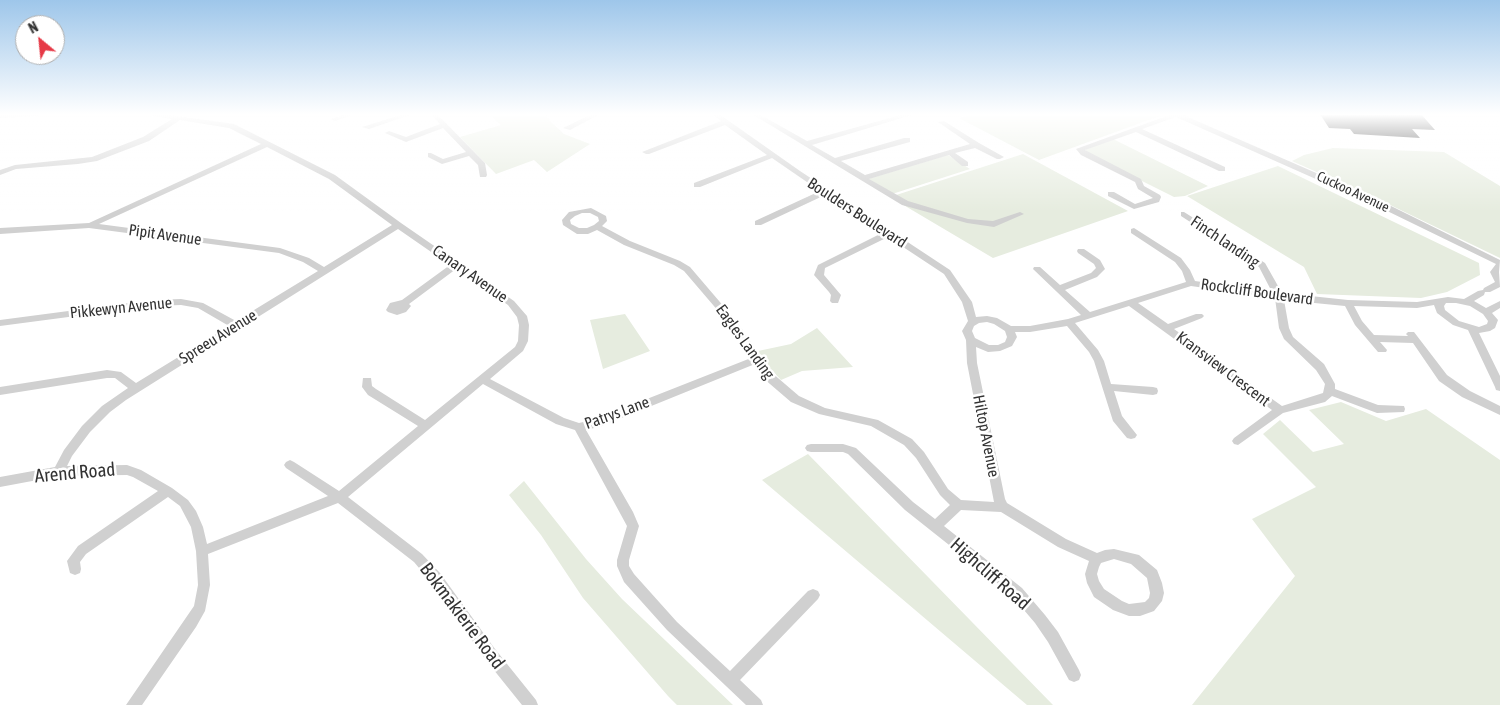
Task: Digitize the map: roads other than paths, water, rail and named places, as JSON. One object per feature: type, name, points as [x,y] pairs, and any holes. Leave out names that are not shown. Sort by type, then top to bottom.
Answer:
[{"type":"street","points":[[0,173],[15,167],[78,162],[127,147]]},
{"type":"street","points":[[89,225],[261,147]]},
{"type":"street","name":"Canary Avenue","points":[[202,551],[339,497],[484,380],[522,345],[524,334],[522,316],[511,303],[398,226],[332,177],[273,147]]},
{"type":"street","points":[[465,147],[482,165],[483,174]]},
{"type":"street","points":[[646,152],[660,147]]},
{"type":"street","name":"Boulders Boulevard","points":[[761,147],[825,192],[947,272],[967,302],[987,319]]},
{"type":"street","points":[[811,147],[905,204],[966,221],[994,224],[1020,214]]},
{"type":"street","points":[[833,161],[883,147]]},
{"type":"street","points":[[861,177],[868,178],[970,147]]},
{"type":"street","points":[[980,147],[1000,157]]},
{"type":"street","points":[[1086,147],[1080,149],[1084,154],[1138,182],[1141,187],[1157,197],[1156,200],[1134,207],[1111,194]]},
{"type":"street","points":[[1174,147],[1222,169]]},
{"type":"street","name":"Cuckoo Avenue","points":[[1251,147],[1382,205],[1500,264]]},
{"type":"street","points":[[431,155],[442,162],[470,153]]},
{"type":"street","points":[[950,153],[965,164]]},
{"type":"street","points":[[697,185],[773,155]]},
{"type":"street","points":[[758,223],[825,192]]},
{"type":"street","name":"Finch landing","points":[[1184,214],[1258,261],[1267,272],[1279,296]]},
{"type":"street","name":"Pipit Avenue","points":[[0,231],[89,225],[280,251],[306,260],[325,271]]},
{"type":"street","name":"Spreeu Avenue","points":[[59,471],[68,453],[106,408],[398,226]]},
{"type":"street","name":"Eagles Landing","points":[[597,227],[628,244],[683,266],[728,316],[755,360],[770,379],[795,399],[837,415],[863,419],[908,442],[920,455],[944,492],[958,505]]},
{"type":"street","points":[[1134,231],[1178,260],[1186,270],[1191,283]]},
{"type":"street","points":[[835,301],[836,295],[820,275],[821,267],[888,233]]},
{"type":"street","points":[[1058,289],[1094,275],[1101,269],[1097,262],[1081,251]]},
{"type":"street","points":[[1465,302],[1500,283],[1494,272],[1500,264]]},
{"type":"street","points":[[404,303],[456,265]]},
{"type":"street","points":[[1038,270],[1088,316]]},
{"type":"street","name":"Rockcliff Boulevard","points":[[1011,333],[1069,322],[1191,283],[1279,296],[1348,303],[1400,305]]},
{"type":"street","points":[[1279,296],[1284,328],[1289,339],[1320,367],[1330,384],[1330,391],[1377,409],[1400,409]]},
{"type":"street","points":[[1448,300],[1465,302],[1486,312],[1497,324],[1487,329],[1472,329],[1428,310],[1400,305],[1417,305],[1448,300]]},
{"type":"street","name":"Pikkewyn Avenue","points":[[0,323],[152,303],[181,302],[200,305],[236,326]]},
{"type":"street","name":"Boulders Boulevard","points":[[967,302],[973,322]]},
{"type":"street","name":"Kransview Crescent","points":[[1130,302],[1168,328],[1266,402],[1280,410]]},
{"type":"street","points":[[1442,302],[1439,305],[1440,311],[1450,320]]},
{"type":"street","points":[[1348,303],[1358,323],[1382,350]]},
{"type":"street","points":[[1486,312],[1500,304]]},
{"type":"street","name":"Kransview Crescent","points":[[1168,328],[1198,316]]},
{"type":"street","points":[[972,363],[988,349],[1005,347],[1009,344],[1011,333],[997,321],[987,319],[973,322]]},
{"type":"street","name":"Hiltop Avenue","points":[[973,322],[967,331],[971,340],[972,363],[999,500],[1003,507]]},
{"type":"street","points":[[1069,322],[1093,350],[1117,418],[1131,436]]},
{"type":"street","points":[[1472,329],[1500,388]]},
{"type":"street","points":[[1372,338],[1413,337],[1443,378],[1466,394],[1500,411]]},
{"type":"street","points":[[971,340],[988,349]]},
{"type":"street","name":"Patrys Lane","points":[[484,380],[560,421],[579,427],[598,424],[755,360]]},
{"type":"street","points":[[0,391],[107,374],[117,375],[136,388]]},
{"type":"street","points":[[367,381],[367,387],[372,392],[428,426]]},
{"type":"street","points":[[1107,387],[1153,391]]},
{"type":"street","name":"Kransview Crescent","points":[[1238,441],[1280,410],[1321,399],[1327,396],[1330,391]]},
{"type":"street","points":[[579,427],[630,516],[633,526],[623,560],[625,572],[672,626],[756,705]]},
{"type":"street","name":"Highcliff Road","points":[[811,448],[842,448],[852,452],[901,499],[1017,592],[1053,637],[1074,675]]},
{"type":"street","name":"Bokmakierie Road","points":[[290,465],[339,497],[418,558],[436,577],[490,654],[531,705]]},
{"type":"street","name":"Arend Road","points":[[0,482],[59,471],[128,470],[168,491],[184,504],[192,515],[197,527],[202,551],[204,585],[200,607],[192,623],[133,705]]},
{"type":"street","points":[[75,569],[73,561],[82,550],[168,491]]},
{"type":"street","points":[[958,505],[1003,507],[1062,543],[1097,559]]},
{"type":"street","name":"Highcliff Road","points":[[935,527],[958,505]]},
{"type":"street","points":[[1114,554],[1135,559],[1145,566],[1156,583],[1157,592],[1155,600],[1149,607],[1140,610],[1123,608],[1108,601],[1093,584],[1091,574],[1097,559],[1105,555],[1114,554]]},
{"type":"street","points":[[730,681],[812,595]]}]
